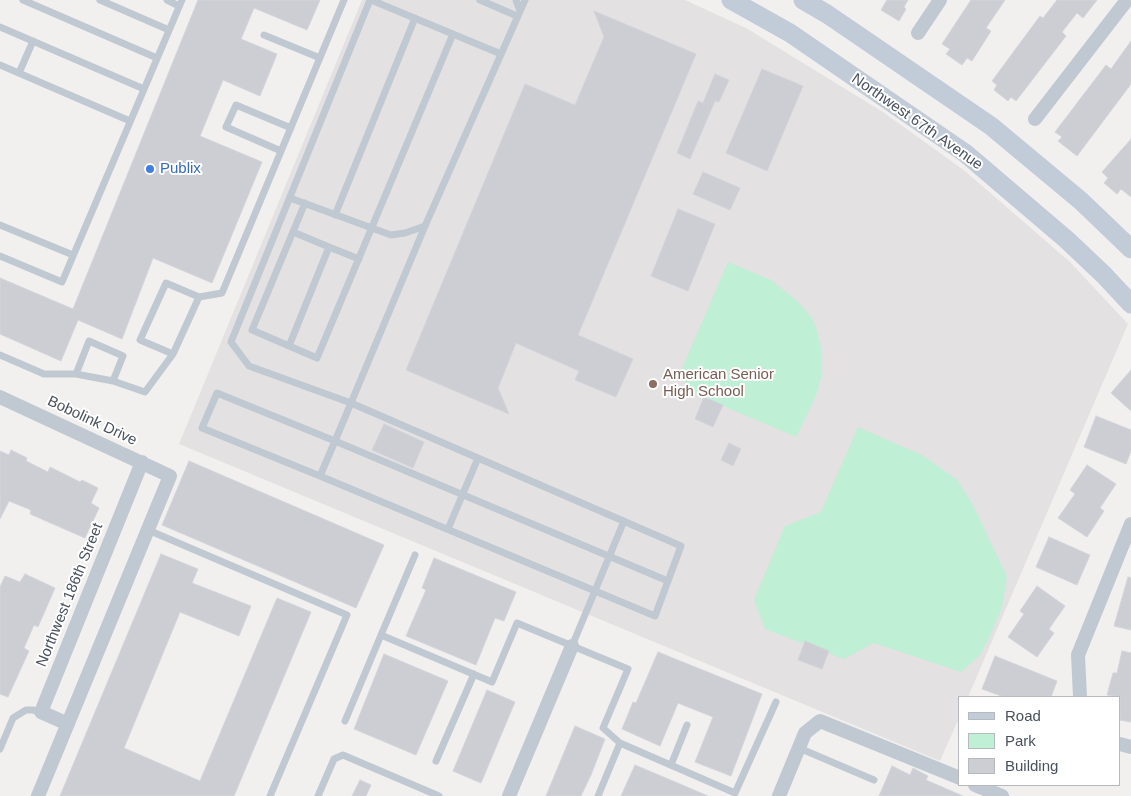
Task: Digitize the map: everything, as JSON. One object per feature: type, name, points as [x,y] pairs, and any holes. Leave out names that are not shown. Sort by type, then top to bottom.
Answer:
[{"type":"main road","name":"Northwest 67th Avenue","points":[[731,0],[790,33],[965,153],[1067,240],[1131,304]]},
{"type":"main road","points":[[803,0],[828,14],[991,126],[1081,201],[1131,249]]},
{"type":"street","points":[[918,33],[940,0]]},
{"type":"street","points":[[1035,119],[1128,0]]},
{"type":"street","name":"Bobolink Drive","points":[[0,397],[170,476],[148,530]]},
{"type":"street","name":"Northwest 186th Street","points":[[41,712],[142,462]]},
{"type":"street","points":[[1080,696],[1078,654],[1131,524]]},
{"type":"street","points":[[38,796],[148,530]]},
{"type":"street","points":[[509,796],[572,646]]},
{"type":"street","points":[[41,712],[68,724]]},
{"type":"street","points":[[780,796],[805,733],[820,721],[958,777]]},
{"type":"street","points":[[977,789],[1002,796]]},
{"type":"lane","points":[[23,0],[157,58]]},
{"type":"lane","points":[[100,0],[169,30]]},
{"type":"lane","points":[[0,256],[62,282],[180,3],[167,0]]},
{"type":"lane","points":[[173,354],[140,340],[166,283],[198,297],[222,293],[344,0]]},
{"type":"lane","points":[[501,54],[370,0],[231,342],[249,366],[351,402],[681,546],[668,581],[654,616],[202,428],[217,393],[668,581]]},
{"type":"lane","points":[[480,0],[519,14]]},
{"type":"lane","points":[[516,0],[519,14]]},
{"type":"lane","points":[[320,476],[425,226],[524,0]]},
{"type":"lane","points":[[335,215],[415,18]]},
{"type":"lane","points":[[0,27],[144,89]]},
{"type":"lane","points":[[305,203],[252,330],[318,358],[453,34]]},
{"type":"lane","points":[[264,35],[320,58]]},
{"type":"lane","points":[[19,73],[33,41]]},
{"type":"lane","points":[[0,65],[130,120]]},
{"type":"lane","points":[[281,151],[226,128],[236,105],[291,128]]},
{"type":"lane","points":[[290,198],[391,235],[425,226]]},
{"type":"lane","points":[[0,224],[73,255]]},
{"type":"lane","points":[[293,232],[359,259]]},
{"type":"lane","points":[[289,346],[329,247]]},
{"type":"lane","points":[[0,355],[44,374],[76,374],[112,381],[145,392],[173,354],[198,297]]},
{"type":"lane","points":[[76,374],[90,341],[124,356],[112,381]]},
{"type":"lane","points":[[448,530],[478,458]]},
{"type":"lane","points":[[572,646],[624,521]]},
{"type":"lane","points":[[148,530],[346,615],[270,796]]},
{"type":"lane","points":[[345,722],[415,555]]},
{"type":"lane","points":[[381,634],[492,682],[517,623],[628,669],[603,728],[620,743],[735,794],[776,702]]},
{"type":"lane","points":[[436,761],[474,674]]},
{"type":"lane","points":[[0,749],[13,718],[26,710],[41,712]]},
{"type":"lane","points":[[671,765],[687,725]]},
{"type":"lane","points":[[598,796],[620,743]]},
{"type":"lane","points":[[799,748],[874,780]]},
{"type":"lane","points":[[318,796],[334,759],[343,755],[439,796]]},
{"type":"shaded area","name":"American Senior High School","points":[[362,0],[685,0],[746,28],[883,112],[965,171],[1070,262],[1128,324],[968,696],[958,696],[958,720],[940,761],[179,444]]},
{"type":"green space","points":[[728,262],[771,280],[797,301],[812,318],[817,330],[821,348],[821,378],[815,398],[796,437],[688,391],[681,371]]},
{"type":"green space","points":[[858,427],[922,455],[957,480],[972,503],[1007,577],[1002,607],[989,638],[980,655],[961,672],[874,643],[844,659],[765,629],[754,600],[785,526],[821,512]]},
{"type":"building","points":[[198,0],[320,0],[307,30],[254,8],[241,39],[277,54],[260,96],[223,80],[200,136],[262,162],[212,283],[153,258],[122,339],[78,320],[61,361],[0,334],[0,278],[73,309]]},
{"type":"building","points":[[887,0],[908,0],[904,7],[906,9],[899,21],[881,10]]},
{"type":"building","points":[[971,0],[1005,0],[986,28],[991,31],[972,61],[967,58],[962,65],[946,54],[950,49],[942,44]]},
{"type":"building","points":[[1057,0],[1097,0],[1083,18],[1077,13],[1062,32],[1066,36],[1016,101],[1011,97],[1008,101],[994,90],[997,85],[992,81],[1040,16],[1043,18]]},
{"type":"building","points":[[594,11],[696,54],[578,335],[633,359],[616,397],[575,380],[579,371],[516,343],[498,388],[509,414],[406,370],[525,84],[575,105],[604,37]]},
{"type":"building","points":[[1131,41],[1131,84],[1077,156],[1058,141],[1062,137],[1055,132],[1106,65],[1111,69]]},
{"type":"building","points":[[762,69],[803,86],[767,171],[726,153]]},
{"type":"building","points":[[715,74],[729,80],[719,102],[715,101],[690,159],[677,153],[698,101],[703,103]]},
{"type":"building","points":[[1131,139],[1131,197],[1121,189],[1117,194],[1104,183],[1108,178],[1102,172]]},
{"type":"building","points":[[703,172],[740,188],[730,210],[693,194]]},
{"type":"building","points":[[678,209],[715,224],[688,291],[651,276]]},
{"type":"building","points":[[1131,370],[1131,411],[1111,393]]},
{"type":"building","points":[[704,397],[723,405],[713,427],[695,419]]},
{"type":"building","points":[[1096,416],[1131,430],[1131,451],[1126,464],[1084,447]]},
{"type":"building","points":[[384,424],[424,442],[413,468],[372,450]]},
{"type":"building","points":[[729,443],[741,449],[733,466],[721,460]]},
{"type":"building","points":[[11,450],[27,458],[26,461],[48,472],[50,467],[80,482],[82,480],[98,488],[91,503],[99,508],[85,538],[30,514],[31,510],[9,501],[0,519],[0,451],[9,455]]},
{"type":"building","points":[[189,461],[384,545],[356,608],[162,525]]},
{"type":"building","points":[[1087,465],[1116,484],[1100,508],[1104,511],[1087,537],[1058,518],[1075,494],[1070,490]]},
{"type":"building","points":[[1049,537],[1090,555],[1077,585],[1036,567]]},
{"type":"building","points":[[161,554],[198,569],[192,583],[251,606],[239,636],[180,612],[124,748],[200,781],[277,598],[311,612],[234,796],[60,796]]},
{"type":"building","points":[[434,558],[516,592],[504,621],[495,618],[476,665],[406,636],[426,590],[422,588]]},
{"type":"building","points":[[25,574],[55,588],[38,627],[34,625],[24,648],[29,651],[8,697],[0,694],[0,587],[5,576],[20,582]]},
{"type":"building","points":[[1128,577],[1131,578],[1131,630],[1114,626]]},
{"type":"building","points":[[1037,586],[1065,606],[1049,629],[1054,633],[1037,657],[1008,637],[1024,614],[1020,611]]},
{"type":"building","points":[[805,641],[829,651],[822,669],[798,660]]},
{"type":"building","points":[[1122,651],[1131,653],[1131,722],[1121,720],[1121,696],[1107,695],[1113,673],[1117,673]]},
{"type":"building","points":[[658,652],[762,694],[731,776],[695,762],[713,717],[678,703],[660,746],[622,729],[633,702],[636,703]]},
{"type":"building","points":[[384,654],[448,681],[416,755],[354,729]]},
{"type":"building","points":[[995,656],[1057,681],[1051,696],[1001,696],[982,689]]},
{"type":"building","points":[[487,690],[515,702],[481,783],[453,771]]},
{"type":"building","points":[[575,726],[605,739],[591,775],[581,796],[546,796]]},
{"type":"building","points":[[635,765],[680,784],[708,796],[621,796]]},
{"type":"building","points":[[892,766],[910,775],[913,768],[928,776],[926,780],[963,796],[879,796]]},
{"type":"building","points":[[360,780],[371,785],[366,796],[352,796]]},
{"type":"place","name":"Publix","points":[[150,169]]},
{"type":"place","name":"American Senior High School","points":[[653,384]]}]
